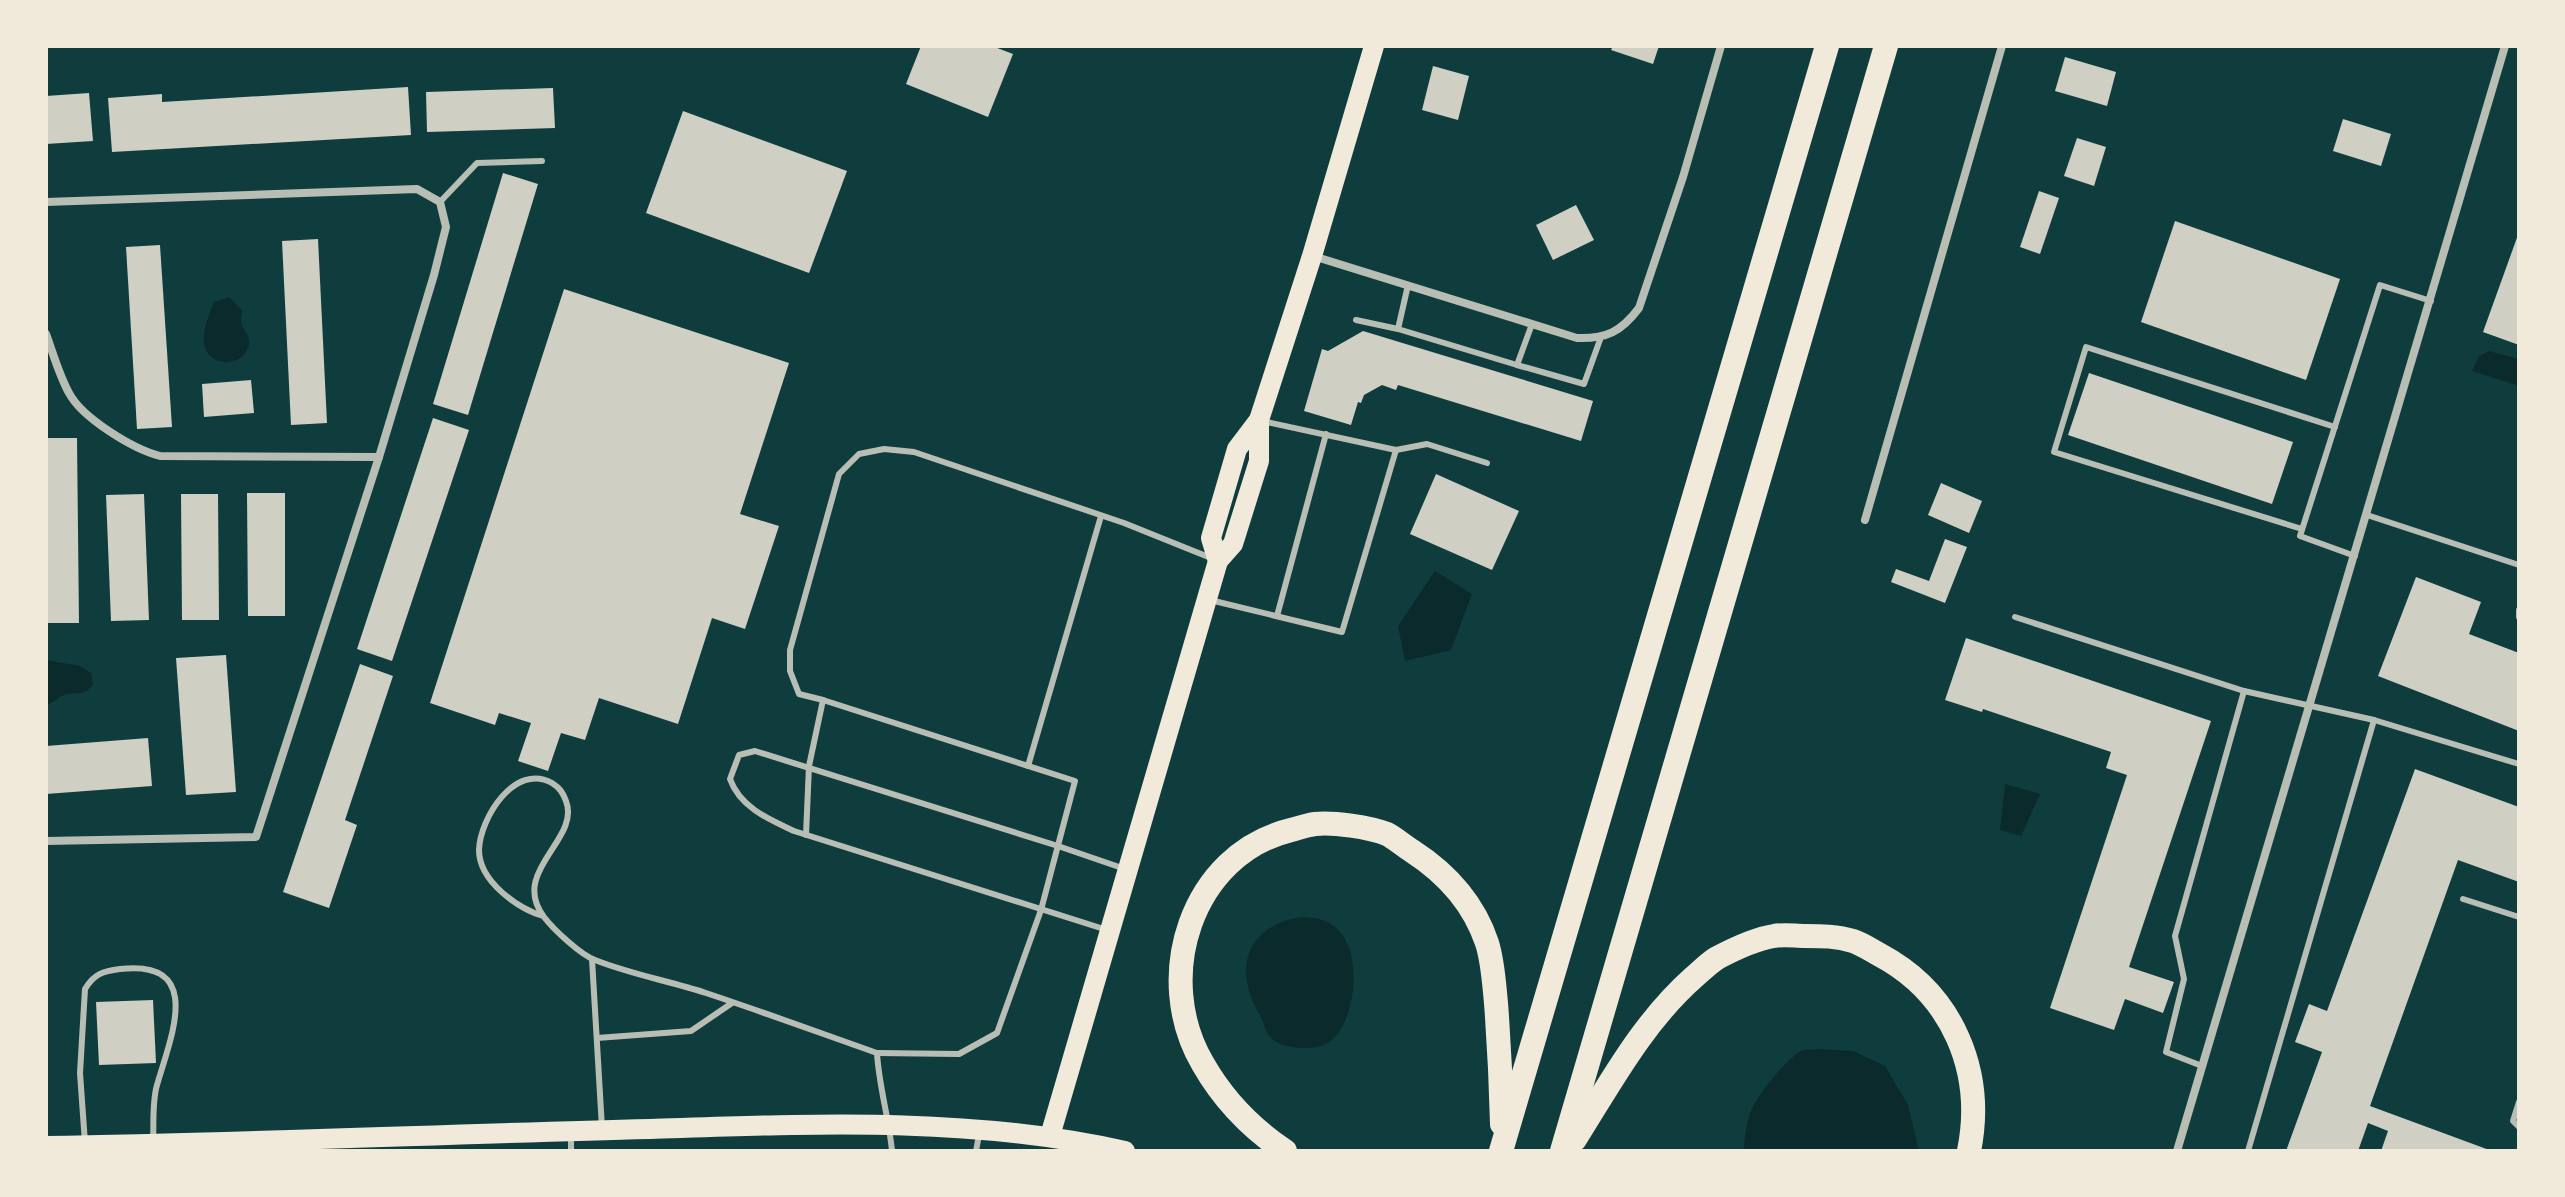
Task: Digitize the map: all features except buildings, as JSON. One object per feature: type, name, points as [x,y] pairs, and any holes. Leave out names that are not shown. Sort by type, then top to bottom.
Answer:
[{"type":"highway","points":[[1502,1148],[1827,46]]},
{"type":"highway","points":[[1565,1151],[1886,46]]},
{"type":"highway","points":[[1285,1151],[1231,1105],[1201,1062],[1186,1024],[1180,974],[1187,932],[1210,883],[1243,850],[1276,833],[1315,824],[1340,825],[1387,835],[1429,862],[1448,879],[1478,921],[1493,976],[1500,1048],[1502,1148]]},
{"type":"highway","points":[[1565,1151],[1632,1048],[1673,996],[1714,959],[1775,935],[1829,936],[1854,941],[1893,962],[1931,996],[1957,1036],[1971,1077],[1974,1103],[1969,1151]]},
{"type":"main road","points":[[1050,1136],[1218,561],[1233,544],[1259,461],[1259,420],[1312,256],[1374,46]]},
{"type":"main road","points":[[46,1146],[571,1141],[602,1130],[820,1124],[980,1128],[1050,1136],[1125,1151]]},
{"type":"street","points":[[1312,256],[1577,338],[1613,333],[1629,322],[1639,308],[1683,177],[1721,46]]},
{"type":"street","points":[[1865,520],[2002,46]]},
{"type":"street","points":[[2177,1151],[2505,46]]},
{"type":"street","points":[[46,202],[417,189],[440,202],[446,227],[379,457],[256,837],[46,841]]},
{"type":"street","points":[[46,334],[69,394],[77,405],[146,452],[160,456],[379,457]]},
{"type":"lane","points":[[440,202],[477,163],[542,161]]},
{"type":"lane","points":[[1398,329],[1408,285]]},
{"type":"lane","points":[[2355,556],[2300,536],[2302,529],[2380,285],[2431,301]]},
{"type":"lane","points":[[1356,320],[1398,329],[1584,384],[1601,337]]},
{"type":"lane","points":[[1517,365],[1532,324]]},
{"type":"lane","points":[[2302,529],[2054,452],[2086,347],[2335,427]]},
{"type":"lane","points":[[1259,420],[1396,450],[1427,444],[1487,463]]},
{"type":"lane","points":[[1277,616],[1326,434]]},
{"type":"lane","points":[[543,916],[535,897],[536,879],[569,818],[561,790],[550,782],[535,778],[524,781],[500,797],[482,836],[479,851],[482,862],[490,878],[504,894],[543,916],[592,959],[733,1002],[877,1053],[959,1054],[997,1033],[1041,910],[1075,781],[799,694],[790,671],[790,650],[839,474],[859,454],[884,449],[914,452],[1101,516],[1218,561]]},
{"type":"lane","points":[[1207,599],[1342,632],[1396,450]]},
{"type":"lane","points":[[2367,515],[2519,565]]},
{"type":"lane","points":[[1028,766],[1101,516]]},
{"type":"lane","points":[[2519,610],[2519,617]]},
{"type":"lane","points":[[2015,617],[2244,691],[2374,720],[2519,764]]},
{"type":"lane","points":[[2202,1066],[2166,1052],[2184,979],[2175,936],[2244,691]]},
{"type":"lane","points":[[806,835],[809,766],[823,700]]},
{"type":"lane","points":[[2248,1151],[2374,720]]},
{"type":"lane","points":[[1110,931],[806,835],[765,818],[736,795],[730,779],[739,755],[755,751],[1127,870]]},
{"type":"lane","points":[[2463,899],[2519,917]]},
{"type":"lane","points":[[592,959],[602,1130]]},
{"type":"lane","points":[[84,1148],[80,1073],[85,989],[91,978],[104,971],[132,968],[151,971],[165,979],[175,992],[177,1005],[168,1053],[156,1088],[153,1144]]},
{"type":"lane","points":[[597,1038],[691,1031],[733,1002]]},
{"type":"lane","points":[[877,1053],[878,1081],[890,1125],[892,1151]]},
{"type":"lane","points":[[2519,1102],[2513,1121],[2519,1127]]},
{"type":"lane","points":[[976,1151],[980,1128]]},
{"type":"water","points":[[229,297],[242,310],[241,322],[249,345],[240,358],[226,362],[212,358],[204,339],[214,302]]},
{"type":"water","points":[[2489,351],[2519,359],[2519,386],[2472,371],[2479,356]]},
{"type":"water","points":[[1435,571],[1472,594],[1451,650],[1405,661],[1398,626]]},
{"type":"water","points":[[46,660],[80,666],[91,673],[93,684],[83,692],[64,695],[46,705]]},
{"type":"water","points":[[2005,784],[2040,794],[2021,836],[2000,830]]},
{"type":"water","points":[[1301,917],[1319,919],[1335,927],[1344,937],[1353,966],[1352,999],[1341,1028],[1329,1042],[1309,1048],[1286,1046],[1269,1036],[1252,1000],[1246,967],[1256,940],[1267,930]]},
{"type":"water","points":[[1817,1049],[1853,1051],[1885,1066],[1908,1105],[1919,1151],[1744,1151],[1750,1113],[1766,1087],[1797,1053]]}]
